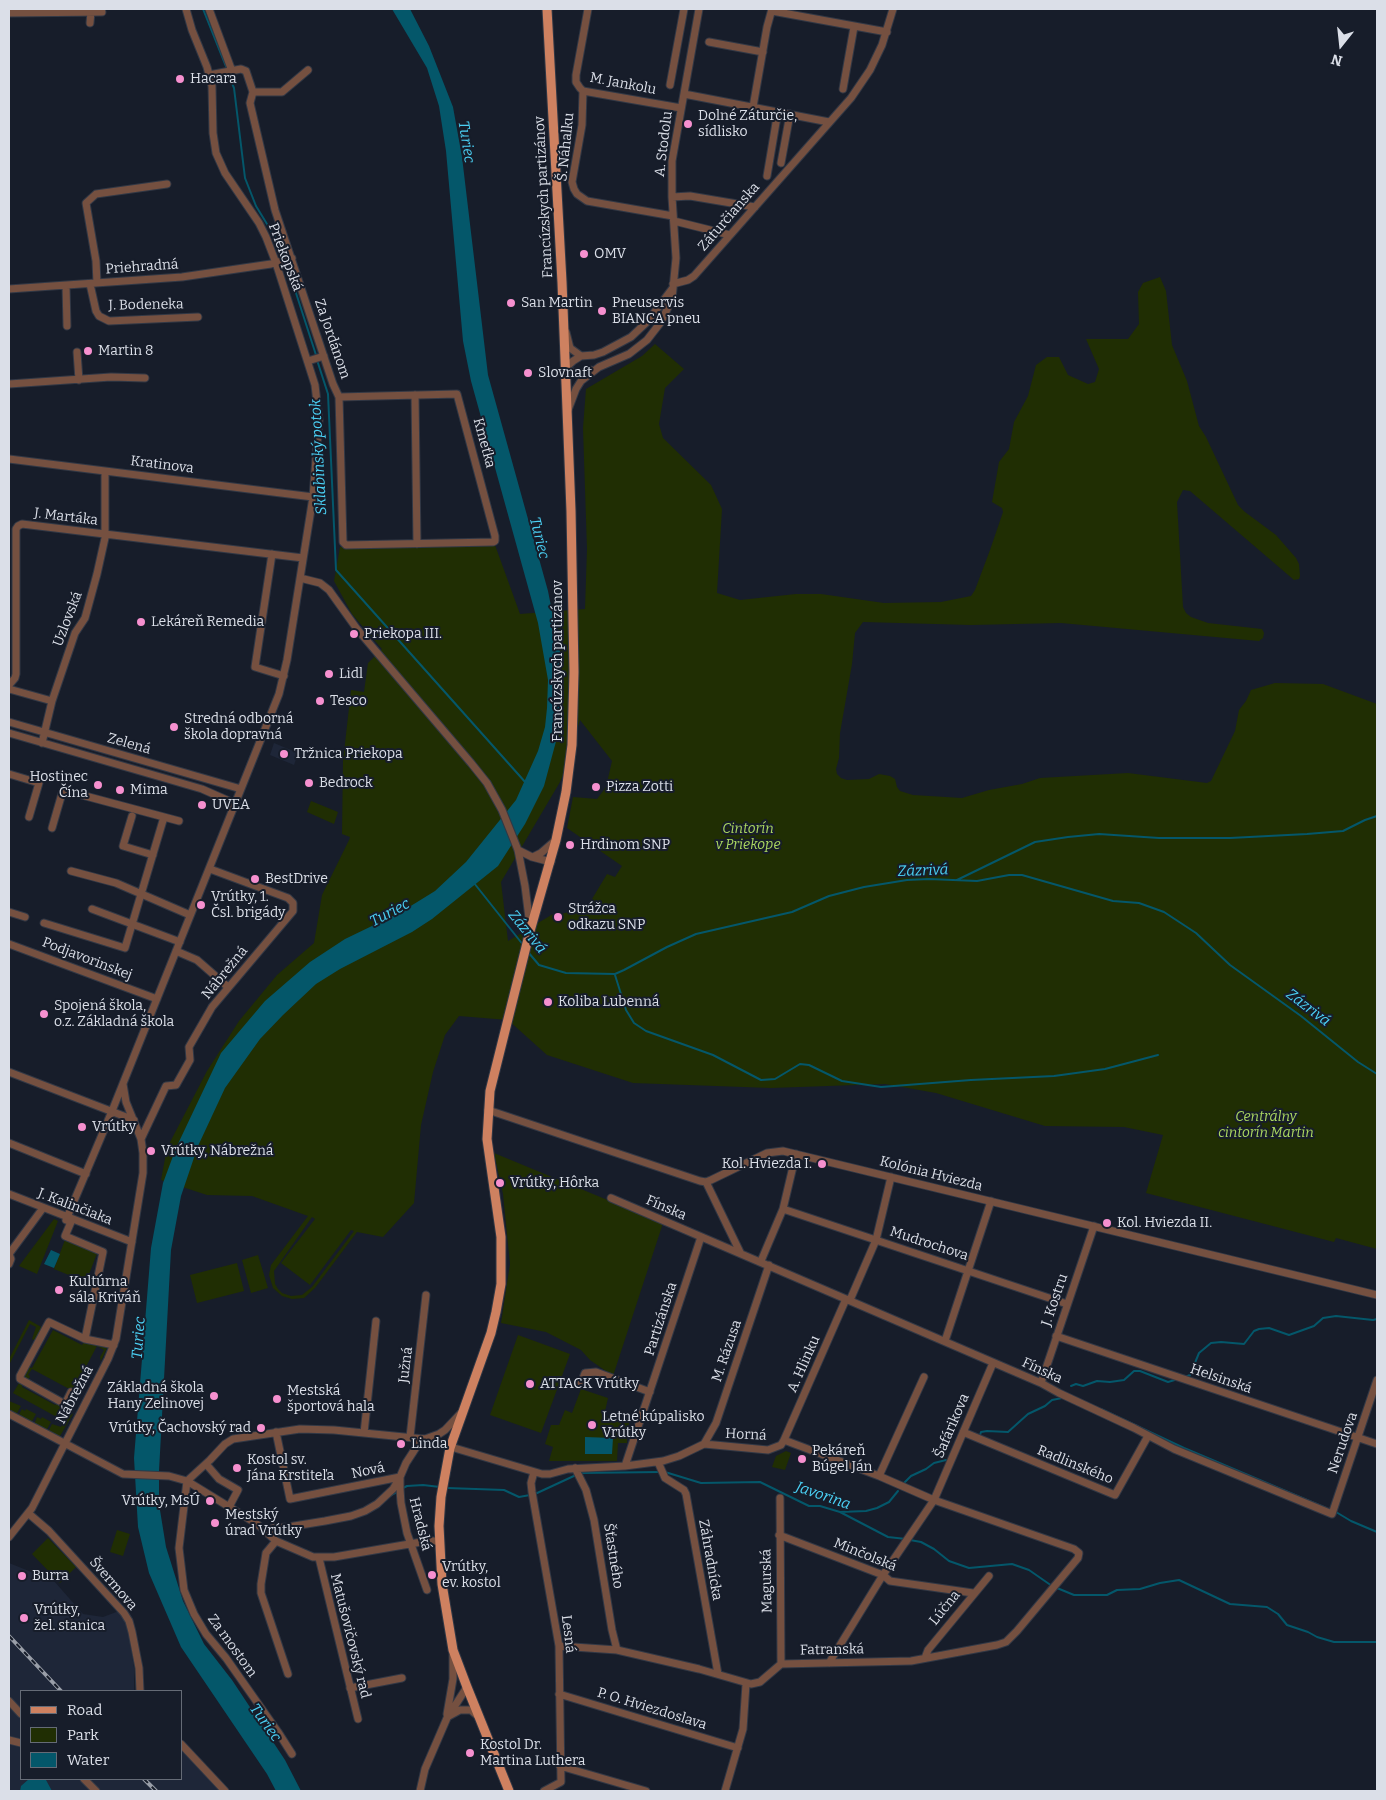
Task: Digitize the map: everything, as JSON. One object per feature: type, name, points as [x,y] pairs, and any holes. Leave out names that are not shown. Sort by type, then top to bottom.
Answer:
[{"type":"main road","name":"Francúzskych partizánov","points":[[509,1791],[454,1650],[442,1584],[439,1541],[441,1497],[450,1448],[491,1333],[501,1279],[500,1226],[487,1139],[488,1110],[494,1071],[530,931],[556,840],[566,792],[574,718],[574,634],[564,322],[547,9]]},
{"type":"street","name":"Priekopská","points":[[68,1220],[122,1082],[272,715],[284,676],[313,497],[319,420],[318,397],[311,360],[279,262],[258,223],[219,161],[213,133],[213,94],[209,75],[186,9]]},
{"type":"street","points":[[208,9],[232,71]]},
{"type":"street","name":"M. Jankolu","points":[[588,9],[576,75],[576,82],[583,91],[681,108]]},
{"type":"street","points":[[670,85],[684,9]]},
{"type":"street","name":"A. Stodolu","points":[[672,287],[676,258],[672,197],[672,160],[699,9]]},
{"type":"street","name":"Záturčianska","points":[[672,287],[694,276],[851,98],[870,70],[887,32],[893,9]]},
{"type":"street","points":[[753,106],[772,10],[887,32]]},
{"type":"street","points":[[90,12],[90,23]]},
{"type":"street","points":[[9,13],[102,12]]},
{"type":"street","points":[[843,89],[854,27]]},
{"type":"street","points":[[709,42],[763,52]]},
{"type":"street","points":[[209,75],[241,69],[246,72],[253,92],[282,92],[308,70]]},
{"type":"street","name":"Š. Náhalku","points":[[583,91],[582,125],[572,182],[574,190],[587,201],[674,219]]},
{"type":"street","name":"Za Jordánom","points":[[253,92],[250,104],[275,210],[339,396],[343,542],[346,545],[417,544]]},
{"type":"street","points":[[684,94],[829,122]]},
{"type":"street","points":[[767,176],[778,111]]},
{"type":"street","points":[[781,163],[790,114]]},
{"type":"street","name":"J. Bodeneka","points":[[167,184],[96,194],[86,204],[96,261],[94,284],[96,311],[99,316],[109,321],[198,317]]},
{"type":"street","points":[[672,197],[690,196],[755,207]]},
{"type":"street","points":[[674,219],[730,234]]},
{"type":"street","name":"Priehradná","points":[[9,289],[182,277],[279,262],[292,258]]},
{"type":"street","points":[[66,286],[67,326]]},
{"type":"street","points":[[672,287],[672,299],[667,312],[653,333],[629,354],[599,368],[580,373],[572,372],[565,368],[581,356],[603,352],[631,337],[647,322],[672,287]]},
{"type":"street","points":[[564,322],[570,348],[581,356]]},
{"type":"street","points":[[77,352],[79,380]]},
{"type":"street","points":[[311,360],[324,356]]},
{"type":"street","points":[[567,415],[576,389],[581,381],[599,368]]},
{"type":"street","points":[[9,384],[111,377],[144,378]]},
{"type":"street","name":"Kmeťka","points":[[339,396],[457,394],[496,536],[495,540],[493,542],[417,544]]},
{"type":"street","points":[[415,395],[417,544]]},
{"type":"street","name":"Kratinova","points":[[9,459],[313,497]]},
{"type":"street","name":"Uzlovská","points":[[42,743],[45,733],[44,728],[52,701],[75,633],[85,618],[92,594],[105,534],[106,471]]},
{"type":"street","name":"J. Martáka","points":[[9,684],[16,674],[16,529],[22,524],[303,558]]},
{"type":"street","points":[[272,554],[255,667],[284,676]]},
{"type":"street","points":[[300,578],[320,583],[329,590],[357,629],[472,763],[486,784],[502,810],[516,847],[525,886],[530,931]]},
{"type":"street","points":[[9,689],[52,701]]},
{"type":"street","name":"Zelená","points":[[9,722],[241,790]]},
{"type":"street","name":"Zelená","points":[[9,733],[202,789],[236,804]]},
{"type":"street","points":[[9,774],[39,783],[29,817]]},
{"type":"street","points":[[52,828],[63,790],[179,821]]},
{"type":"street","points":[[132,816],[123,846],[153,855]]},
{"type":"street","points":[[44,923],[125,948],[164,817]]},
{"type":"street","points":[[532,857],[541,853],[556,840]]},
{"type":"street","points":[[516,847],[532,857],[551,862]]},
{"type":"street","name":"Nábrežná","points":[[140,1139],[166,1086],[176,1085],[190,1060],[189,1047],[212,1007],[293,911],[293,903],[288,898],[210,869]]},
{"type":"street","points":[[71,871],[116,883],[190,915]]},
{"type":"street","points":[[92,909],[180,942]]},
{"type":"street","points":[[9,912],[25,917]]},
{"type":"street","name":"Podjavorinskej","points":[[9,944],[157,999]]},
{"type":"street","points":[[176,951],[197,960],[228,988]]},
{"type":"street","points":[[9,1072],[134,1120]]},
{"type":"street","name":"Nábrežná","points":[[9,1537],[28,1514],[114,1345],[143,1173],[143,1153],[140,1139],[126,1102],[122,1082]]},
{"type":"street","points":[[488,1110],[706,1182],[740,1252]]},
{"type":"street","points":[[9,1143],[86,1174]]},
{"type":"street","name":"Kolónia Hviezda","points":[[706,1182],[767,1153],[783,1152],[796,1154],[1377,1295]]},
{"type":"street","points":[[761,1261],[783,1209],[796,1154]]},
{"type":"street","name":"A. Hlinku","points":[[784,1440],[876,1240],[891,1177]]},
{"type":"street","name":"J. Kalinčiaka","points":[[9,1194],[68,1220],[132,1242]]},
{"type":"street","name":"Fínska","points":[[612,1198],[1041,1383],[1174,1449],[1332,1514]]},
{"type":"street","points":[[945,1341],[991,1201]]},
{"type":"street","points":[[9,1264],[11,1259],[9,1254],[43,1208]]},
{"type":"street","name":"Mudrochova","points":[[783,1209],[1067,1304]]},
{"type":"street","points":[[68,1220],[65,1236],[103,1252],[85,1339]]},
{"type":"street","name":"J. Kostru","points":[[1041,1383],[1094,1226]]},
{"type":"street","name":"Partizánska","points":[[625,1466],[701,1237]]},
{"type":"street","name":"M. Rázusa","points":[[704,1444],[716,1423],[769,1265]]},
{"type":"street","name":"Južná","points":[[410,1437],[426,1296]]},
{"type":"street","points":[[71,1392],[66,1402],[62,1402],[21,1380],[20,1376],[50,1322],[85,1339],[114,1345]]},
{"type":"street","points":[[364,1433],[376,1322]]},
{"type":"street","name":"Helsinská","points":[[1056,1336],[1377,1444]]},
{"type":"street","name":"Šafárikova","points":[[830,1663],[884,1575],[934,1500],[993,1363]]},
{"type":"street","points":[[581,1383],[585,1374],[596,1372],[650,1392]]},
{"type":"street","points":[[879,1476],[924,1376]]},
{"type":"street","name":"Nerudova","points":[[1332,1514],[1377,1380]]},
{"type":"street","points":[[424,1439],[440,1434],[462,1411]]},
{"type":"street","points":[[9,1414],[122,1474],[161,1476],[187,1481],[233,1438],[314,1429],[424,1439],[534,1472],[550,1474],[560,1470],[577,1472],[625,1466],[661,1468],[679,1456],[704,1444]]},
{"type":"street","name":"Nová","points":[[276,1432],[290,1499],[400,1476]]},
{"type":"street","name":"Radlinského","points":[[963,1432],[1115,1495],[1148,1436]]},
{"type":"street","name":"Hradská","points":[[424,1439],[412,1453],[400,1476],[401,1503],[411,1544],[427,1590]]},
{"type":"street","name":"Horná","points":[[704,1444],[768,1450],[781,1445],[784,1440],[879,1476],[934,1500],[1074,1549],[1079,1553],[1078,1558]]},
{"type":"street","points":[[206,1464],[219,1479],[238,1490],[229,1507]]},
{"type":"street","name":"Záhradnícka","points":[[661,1468],[668,1480],[684,1490],[686,1494],[718,1674]]},
{"type":"street","name":"Lesná","points":[[534,1472],[531,1483],[559,1646],[561,1782],[544,1791]]},
{"type":"street","name":"Šťastného","points":[[577,1472],[586,1490],[594,1520],[617,1650]]},
{"type":"street","points":[[267,1532],[273,1528],[325,1522],[366,1511],[377,1504],[393,1489],[400,1476]]},
{"type":"street","name":"Matušovičovský rad","points":[[187,1481],[257,1524],[276,1541],[289,1548],[319,1558],[439,1541]]},
{"type":"street","name":"Za mostom","points":[[187,1481],[179,1548],[184,1590],[194,1614],[206,1634],[226,1658],[292,1754]]},
{"type":"street","name":"Magurská","points":[[780,1498],[781,1664]]},
{"type":"street","name":"Švermova","points":[[28,1514],[49,1531],[124,1613],[129,1621],[132,1632],[139,1668],[140,1690]]},
{"type":"street","name":"Minčolská","points":[[779,1535],[884,1575],[890,1581],[973,1593]]},
{"type":"street","points":[[276,1541],[266,1553],[261,1593],[266,1613],[288,1674]]},
{"type":"street","name":"Matušovičovský rad","points":[[319,1558],[358,1719]]},
{"type":"street","name":"Fatranská","points":[[746,1684],[760,1682],[781,1664],[911,1661],[1006,1642],[1078,1558]]},
{"type":"street","name":"Lúčna","points":[[925,1658],[928,1650],[973,1593],[989,1576]]},
{"type":"street","points":[[559,1646],[617,1650],[718,1674],[746,1684],[743,1729],[725,1791]]},
{"type":"street","points":[[447,1718],[453,1679],[454,1650]]},
{"type":"street","points":[[350,1688],[402,1678]]},
{"type":"street","points":[[420,1791],[425,1769],[447,1718],[467,1687]]},
{"type":"street","name":"P. O. Hviezdoslava","points":[[559,1694],[738,1748]]},
{"type":"street","points":[[9,1701],[20,1713]]},
{"type":"street","points":[[447,1718],[460,1710],[471,1710],[479,1717]]},
{"type":"street","points":[[182,1745],[225,1791]]},
{"type":"street","points":[[560,1766],[646,1791]]},
{"type":"street","points":[[85,1780],[96,1791]]},
{"type":"shaded area","name":"Tržnica Priekopa","points":[[274,743],[298,753],[294,765],[270,755]]},
{"type":"shaded area","points":[[9,1563],[54,1581],[83,1614],[103,1617],[119,1611],[127,1623],[134,1668],[134,1690],[20,1690],[20,1780],[182,1780],[182,1748],[227,1791],[9,1791]]},
{"type":"green space","points":[[1160,277],[1166,291],[1172,345],[1187,381],[1199,426],[1238,505],[1276,535],[1299,564],[1300,576],[1299,579],[1294,580],[1190,491],[1183,490],[1177,502],[1183,607],[1191,617],[1208,623],[1262,629],[1264,633],[1263,638],[1259,641],[1061,623],[971,625],[863,622],[855,633],[852,664],[840,733],[837,774],[847,780],[869,779],[879,774],[890,776],[895,779],[900,791],[913,795],[962,798],[1040,778],[1128,773],[1207,783],[1211,781],[1235,731],[1239,710],[1251,690],[1275,683],[1323,684],[1377,704],[1377,1249],[1336,1238],[1334,1242],[1146,1193],[1163,1135],[1124,1127],[1045,1126],[936,1093],[885,1084],[771,1088],[633,1083],[547,1055],[508,1020],[459,1016],[445,1035],[433,1072],[421,1125],[414,1203],[383,1237],[357,1232],[315,1288],[304,1298],[292,1299],[282,1296],[273,1288],[269,1275],[271,1265],[308,1216],[252,1196],[207,1195],[161,1180],[167,1148],[207,1071],[239,1021],[277,975],[314,943],[322,895],[350,837],[342,834],[343,761],[351,690],[364,692],[368,663],[382,649],[352,614],[334,581],[340,547],[495,545],[520,614],[585,609],[587,549],[583,428],[586,389],[642,356],[655,344],[684,369],[665,388],[659,424],[663,438],[711,485],[722,509],[717,593],[740,600],[796,594],[821,594],[884,603],[941,602],[971,596],[975,590],[1003,512],[1002,508],[992,502],[999,462],[1009,449],[1014,422],[1028,396],[1036,365],[1047,357],[1059,357],[1068,375],[1088,384],[1095,382],[1099,369],[1086,339],[1128,339],[1139,324],[1138,292],[1143,283]],"holes":[[[580,720],[612,761],[606,787],[597,799],[573,797],[567,828],[622,866],[615,877],[607,874],[589,904],[581,909],[553,914],[508,941],[501,882],[560,782]],[[312,1217],[315,1219],[281,1263],[310,1285],[351,1230],[354,1231],[312,1287],[302,1295],[291,1296],[282,1293],[278,1289],[275,1284],[274,1271]]]},
{"type":"green space","points":[[311,801],[338,812],[334,824],[307,812]]},
{"type":"green space","points":[[494,1153],[663,1223],[613,1376],[590,1360],[581,1350],[546,1332],[501,1323],[510,1264],[503,1194]]},
{"type":"green space","points":[[54,1219],[58,1221],[37,1274],[19,1266]]},
{"type":"green space","points":[[66,1237],[98,1251],[86,1282],[54,1269]]},
{"type":"green space","points":[[258,1255],[268,1288],[251,1293],[242,1260]]},
{"type":"green space","points":[[237,1263],[244,1291],[197,1303],[190,1275]]},
{"type":"green space","points":[[29,1320],[43,1328],[36,1341],[32,1339],[36,1327],[30,1324],[9,1365],[9,1359]]},
{"type":"green space","points":[[53,1330],[82,1345],[84,1342],[107,1348],[101,1361],[100,1357],[104,1350],[97,1346],[73,1391],[32,1369],[28,1375],[30,1376],[28,1381],[23,1378],[28,1367],[32,1368]]},
{"type":"green space","name":"ATTACK Vrútky","points":[[518,1335],[570,1354],[541,1433],[490,1415]]},
{"type":"green space","points":[[19,1383],[22,1383],[22,1387],[55,1405],[57,1403],[73,1414],[60,1436],[48,1432],[52,1424],[61,1427],[64,1421],[13,1393]]},
{"type":"green space","name":"Letné kúpalisko Vrútky","points":[[581,1389],[608,1398],[604,1416],[629,1419],[629,1438],[627,1438],[627,1443],[618,1443],[617,1461],[549,1461],[553,1447],[545,1444],[551,1425],[559,1425],[565,1410],[572,1413]]},
{"type":"green space","points":[[9,1401],[21,1406],[16,1415],[9,1411]]},
{"type":"green space","points":[[22,1409],[36,1414],[31,1423],[18,1416]]},
{"type":"green space","points":[[37,1417],[41,1419],[42,1417],[51,1422],[46,1431],[34,1425]]},
{"type":"green space","points":[[786,1451],[791,1453],[785,1470],[772,1467],[776,1456]]},
{"type":"green space","points":[[117,1530],[130,1534],[123,1556],[110,1552]]},
{"type":"green space","points":[[48,1538],[76,1567],[60,1583],[32,1554]]},
{"type":"water","points":[[392,9],[410,9],[429,46],[453,107],[462,157],[488,375],[548,591],[561,657],[561,711],[558,734],[544,786],[525,824],[498,866],[432,919],[412,932],[340,969],[316,984],[283,1015],[260,1039],[225,1088],[198,1146],[181,1196],[171,1250],[159,1471],[159,1504],[166,1547],[183,1601],[204,1644],[232,1680],[285,1760],[301,1791],[276,1791],[267,1774],[181,1647],[149,1573],[138,1527],[134,1458],[151,1248],[163,1183],[176,1148],[221,1053],[265,1001],[310,962],[345,939],[401,912],[435,891],[466,862],[516,800],[538,751],[545,727],[547,708],[548,680],[538,623],[471,381],[463,341],[446,151],[439,106],[427,68]]},
{"type":"water","points":[[51,1250],[60,1254],[54,1268],[44,1264]]},
{"type":"water","points":[[585,1437],[613,1438],[612,1454],[585,1454]]},
{"type":"water","points":[[28,1780],[46,1780],[52,1791],[20,1791],[21,1786]]},
{"type":"waterway","name":"Sklabinský potok","points":[[203,9],[227,69]]},
{"type":"waterway","name":"Sklabinský potok","points":[[228,74],[234,88],[245,178],[256,206],[281,247],[284,258]]},
{"type":"waterway","name":"Sklabinský potok","points":[[286,262],[316,355]]},
{"type":"waterway","name":"Sklabinský potok","points":[[317,360],[328,394],[336,570],[526,783]]},
{"type":"waterway","points":[[957,880],[1035,842],[1099,834],[1159,838],[1230,838],[1307,834],[1343,831],[1377,816]]},
{"type":"waterway","name":"Zázrivá","points":[[528,952],[539,965],[566,973],[615,974],[696,934],[792,912],[829,896],[864,887],[907,880],[977,881],[1009,875],[1022,875],[1113,901],[1139,903],[1164,912],[1196,933],[1230,965],[1301,1016],[1358,1062],[1377,1074]]},
{"type":"waterway","name":"Zázrivá","points":[[474,883],[524,946]]},
{"type":"waterway","points":[[615,975],[626,1010],[634,1023],[646,1031],[713,1055],[761,1080],[775,1079],[800,1064],[809,1065],[842,1081],[881,1087],[1054,1076],[1105,1069],[1158,1055]]},
{"type":"waterway","points":[[1185,1377],[1190,1375],[1199,1353],[1211,1343],[1244,1344],[1254,1331],[1259,1329],[1269,1328],[1289,1335],[1314,1326],[1323,1318],[1336,1316],[1377,1319]]},
{"type":"waterway","points":[[1071,1386],[1076,1384],[1083,1386],[1097,1381],[1124,1380],[1134,1371],[1140,1371],[1168,1382],[1178,1379]]},
{"type":"waterway","points":[[980,1435],[981,1432],[987,1431],[1008,1432],[1028,1414],[1045,1406],[1052,1400],[1062,1398]]},
{"type":"waterway","points":[[1101,1409],[1184,1448],[1326,1508]]},
{"type":"waterway","points":[[904,1483],[911,1476],[934,1463],[946,1460]]},
{"type":"waterway","name":"Javorina","points":[[580,1473],[660,1472]]},
{"type":"waterway","name":"Javorina","points":[[665,1472],[701,1483],[760,1482],[809,1506],[820,1506],[840,1512],[888,1537],[906,1539]]},
{"type":"waterway","name":"Javorina","points":[[535,1494],[576,1475]]},
{"type":"waterway","name":"Javorina","points":[[403,1488],[423,1485],[440,1487]]},
{"type":"waterway","name":"Javorina","points":[[447,1488],[504,1490],[519,1497],[530,1495]]},
{"type":"waterway","name":"Javorina","points":[[390,1496],[399,1491]]},
{"type":"waterway","points":[[840,1512],[866,1511],[877,1508],[889,1502],[898,1491]]},
{"type":"waterway","points":[[1336,1512],[1351,1521],[1377,1532]]},
{"type":"waterway","name":"Javorina","points":[[910,1540],[921,1542],[934,1549],[949,1561],[969,1568],[1012,1564],[1029,1570],[1052,1586]]},
{"type":"waterway","name":"Javorina","points":[[1057,1588],[1074,1595],[1107,1595],[1117,1590],[1140,1589],[1179,1580],[1230,1604],[1267,1607],[1278,1614],[1287,1625],[1317,1637],[1334,1642],[1377,1642]]},
{"type":"railway","points":[[9,1636],[60,1690]]},
{"type":"railway","points":[[145,1780],[156,1791]]},
{"type":"place","name":"Hacara","points":[[180,79]]},
{"type":"place","name":"Dolné Záturčie, sídlisko","points":[[688,124]]},
{"type":"place","name":"OMV","points":[[584,254]]},
{"type":"place","name":"San Martin","points":[[511,303]]},
{"type":"place","name":"Pneuservis BIANCA pneu","points":[[602,311]]},
{"type":"place","name":"Martin 8","points":[[88,351]]},
{"type":"place","name":"Slovnaft","points":[[528,373]]},
{"type":"place","name":"Lekáreň Remedia","points":[[141,622]]},
{"type":"place","name":"Priekopa III.","points":[[354,634]]},
{"type":"place","name":"Lidl","points":[[329,674]]},
{"type":"place","name":"Tesco","points":[[320,701]]},
{"type":"place","name":"Stredná odborná škola dopravná","points":[[174,727]]},
{"type":"place","name":"Tržnica Priekopa","points":[[284,754]]},
{"type":"place","name":"Bedrock","points":[[309,783]]},
{"type":"place","name":"Hostinec Čína","points":[[98,785]]},
{"type":"place","name":"Pizza Zotti","points":[[596,787]]},
{"type":"place","name":"Mima","points":[[120,790]]},
{"type":"place","name":"UVEA","points":[[202,805]]},
{"type":"place","name":"Hrdinom SNP","points":[[570,845]]},
{"type":"place","name":"BestDrive","points":[[255,879]]},
{"type":"place","name":"Vrútky, 1. Čsl. brigády","points":[[201,905]]},
{"type":"place","name":"Strážca odkazu SNP","points":[[558,917]]},
{"type":"place","name":"Koliba Lubenná","points":[[548,1002]]},
{"type":"place","name":"Spojená škola, o.z. Základná škola","points":[[44,1014]]},
{"type":"place","name":"Vrútky","points":[[82,1127]]},
{"type":"place","name":"Vrútky, Nábrežná","points":[[151,1151]]},
{"type":"place","name":"Kol. Hviezda I.","points":[[822,1164]]},
{"type":"place","name":"Vrútky, Hôrka","points":[[500,1183]]},
{"type":"place","name":"Kol. Hviezda II.","points":[[1107,1223]]},
{"type":"place","name":"Kultúrna sála Kriváň","points":[[59,1290]]},
{"type":"place","name":"ATTACK Vrútky","points":[[530,1384]]},
{"type":"place","name":"Základná škola Hany Zelinovej","points":[[214,1396]]},
{"type":"place","name":"Mestská športová hala","points":[[277,1399]]},
{"type":"place","name":"Letné kúpalisko Vrútky","points":[[592,1425]]},
{"type":"place","name":"Vrútky, Čachovský rad","points":[[261,1428]]},
{"type":"place","name":"Linda","points":[[401,1444]]},
{"type":"place","name":"Pekáreň Búgel Ján","points":[[802,1459]]},
{"type":"place","name":"Kostol sv. Jána Krstiteľa","points":[[237,1468]]},
{"type":"place","name":"Vrútky, MsÚ","points":[[210,1501]]},
{"type":"place","name":"Mestský úrad Vrútky","points":[[215,1523]]},
{"type":"place","name":"Vrútky, ev. kostol","points":[[432,1575]]},
{"type":"place","name":"Burra","points":[[22,1576]]},
{"type":"place","name":"Vrútky, žel. stanica","points":[[24,1618]]},
{"type":"place","name":"Kostol Dr. Martina Luthera","points":[[470,1753]]},
{"type":"water label","name":"Turiec","points":[[466,142]]},
{"type":"water label","name":"Turiec","points":[[539,538]]},
{"type":"water label","name":"Turiec","points":[[390,913]]},
{"type":"water label","name":"Turiec","points":[[139,1338]]},
{"type":"water label","name":"Turiec","points":[[265,1723]]},
{"type":"park label","name":"Cintorín v Priekope","points":[[748,838]]},
{"type":"park label","name":"Centrálny cintorín Martin","points":[[1266,1126]]}]
